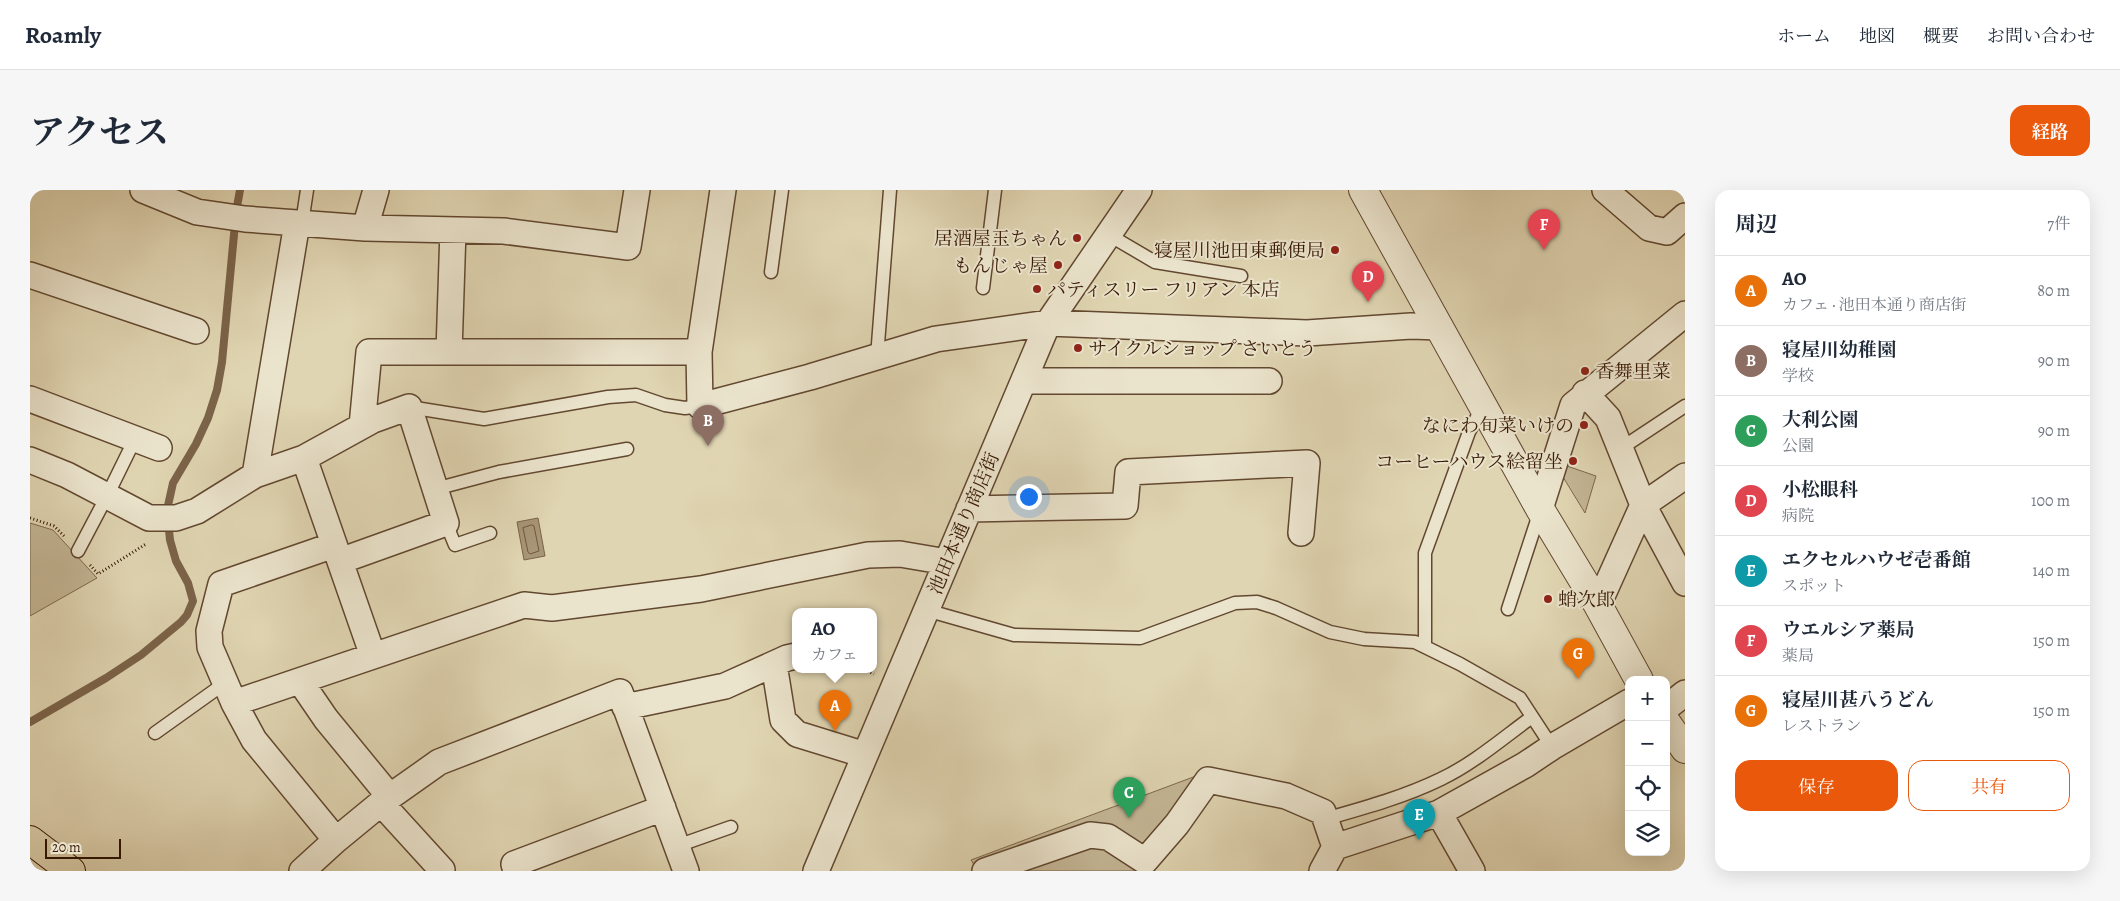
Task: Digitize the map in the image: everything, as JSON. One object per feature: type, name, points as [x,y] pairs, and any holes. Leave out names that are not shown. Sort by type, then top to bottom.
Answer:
[{"type":"main road","points":[[30,840],[71,871]]},
{"type":"main road","points":[[30,863],[41,871]]},
{"type":"street","points":[[143,190],[197,212],[244,219],[365,228],[504,232],[628,248],[637,190]]},
{"type":"street","points":[[365,228],[376,190]]},
{"type":"street","points":[[723,190],[699,352],[700,406],[810,377],[936,339],[1048,323],[1307,333],[1439,327]]},
{"type":"street","name":"池田本通り商店街","points":[[816,871],[1048,323],[1139,190]]},
{"type":"street","points":[[1363,190],[1540,509],[1598,606],[1636,676]]},
{"type":"street","points":[[1605,190],[1649,228],[1667,232],[1685,216]]},
{"type":"street","points":[[255,475],[300,223]]},
{"type":"street","points":[[449,352],[453,230]]},
{"type":"street","points":[[30,275],[196,331]]},
{"type":"street","points":[[1540,509],[1573,405],[1585,393],[1685,314]]},
{"type":"street","points":[[362,426],[369,352],[699,352]]},
{"type":"street","points":[[1024,381],[1268,381]]},
{"type":"street","points":[[1585,393],[1608,418],[1643,505],[1685,584]]},
{"type":"street","points":[[30,399],[159,448]]},
{"type":"street","points":[[30,460],[67,475],[149,518],[167,518],[197,511],[255,475],[304,458],[373,420],[409,407],[446,523],[221,584],[209,630],[210,646],[229,693],[254,740],[336,840]]},
{"type":"street","points":[[304,458],[373,656]]},
{"type":"street","points":[[969,509],[1125,506],[1128,472],[1307,463],[1300,533]]},
{"type":"street","points":[[1598,606],[1643,505],[1685,476]]},
{"type":"street","points":[[229,693],[300,681],[524,605],[552,608],[701,589],[868,555],[900,554],[947,562]]},
{"type":"street","points":[[625,707],[725,686],[785,660],[783,720],[797,734],[865,755]]},
{"type":"street","points":[[300,681],[386,800],[441,871]]},
{"type":"street","points":[[302,871],[336,840],[386,800],[439,762],[620,692],[686,871]]},
{"type":"street","points":[[1670,705],[1685,693]]},
{"type":"street","points":[[1322,871],[1335,847],[1439,813],[1525,765],[1625,704]]},
{"type":"street","points":[[1670,728],[1685,749]]},
{"type":"street","points":[[984,871],[1090,835],[1108,837],[1145,861],[1177,824],[1208,780],[1286,796],[1323,812],[1335,847]]},
{"type":"street","points":[[516,871],[514,864],[663,808]]},
{"type":"street","points":[[1439,813],[1472,871]]},
{"type":"street","points":[[1016,859],[1036,868],[1038,871]]},
{"type":"lane","points":[[300,223],[307,190]]},
{"type":"lane","points":[[771,272],[782,190]]},
{"type":"lane","points":[[877,357],[890,190]]},
{"type":"lane","points":[[983,288],[995,190]]},
{"type":"lane","points":[[1109,235],[1155,262],[1241,276]]},
{"type":"lane","points":[[409,407],[484,418],[608,397],[636,395],[665,405],[685,408],[700,406]]},
{"type":"lane","points":[[1425,647],[1424,553],[1469,432],[1483,405]]},
{"type":"lane","points":[[1620,449],[1685,406]]},
{"type":"lane","points":[[78,550],[108,496],[135,439]]},
{"type":"lane","points":[[435,489],[499,472],[628,449]]},
{"type":"lane","points":[[1508,609],[1540,509]]},
{"type":"lane","points":[[446,523],[455,544],[490,533]]},
{"type":"lane","points":[[926,610],[1014,635],[1140,638],[1235,603],[1257,602],[1276,608],[1330,632],[1364,639],[1415,642],[1460,664],[1520,698],[1552,747]]},
{"type":"lane","points":[[155,733],[229,693]]},
{"type":"lane","points":[[1325,819],[1390,800],[1442,779],[1485,752],[1532,717]]},
{"type":"lane","points":[[677,846],[731,827]]},
{"type":"shaded area","points":[[1567,466],[1596,476],[1585,513],[1563,477]]},
{"type":"shaded area","points":[[30,523],[53,530],[97,578],[30,616]]},
{"type":"shaded area","points":[[1196,776],[1147,871],[978,871],[971,860]]},
{"type":"water","points":[[538,518],[545,556],[524,560],[517,522]]},
{"type":"waterway","points":[[236,212],[240,190]]},
{"type":"waterway","points":[[30,722],[106,678],[141,655],[181,622],[187,615],[193,601],[188,583],[176,561],[170,540],[167,510],[173,483],[196,444],[208,418],[217,390],[222,362],[235,224]]},
{"type":"place","name":"居酒屋玉ちゃん","points":[[1077,238]]},
{"type":"place","name":"寝屋川池田東郵便局","points":[[1335,250]]},
{"type":"place","name":"ウエルシア薬局","points":[[1544,250]]},
{"type":"place","name":"もんじゃ屋","points":[[1058,265]]},
{"type":"place","name":"パティスリー フリアン 本店","points":[[1037,289]]},
{"type":"place","name":"小松眼科","points":[[1368,302]]},
{"type":"place","name":"サイクルショップ さいとう","points":[[1078,348]]},
{"type":"place","name":"香舞里菜","points":[[1585,371]]},
{"type":"place","name":"なにわ旬菜いけの","points":[[1584,425]]},
{"type":"place","name":"寝屋川幼稚園","points":[[708,446]]},
{"type":"place","name":"コーヒーハウス絵留坐","points":[[1573,461]]},
{"type":"place","name":"蛸次郎","points":[[1548,599]]},
{"type":"place","name":"寝屋川甚八うどん","points":[[1578,679]]},
{"type":"place","name":"AO","points":[[835,731]]},
{"type":"place","name":"大利公園","points":[[1129,818]]},
{"type":"place","name":"エクセルハウゼ壱番館","points":[[1419,840]]}]
